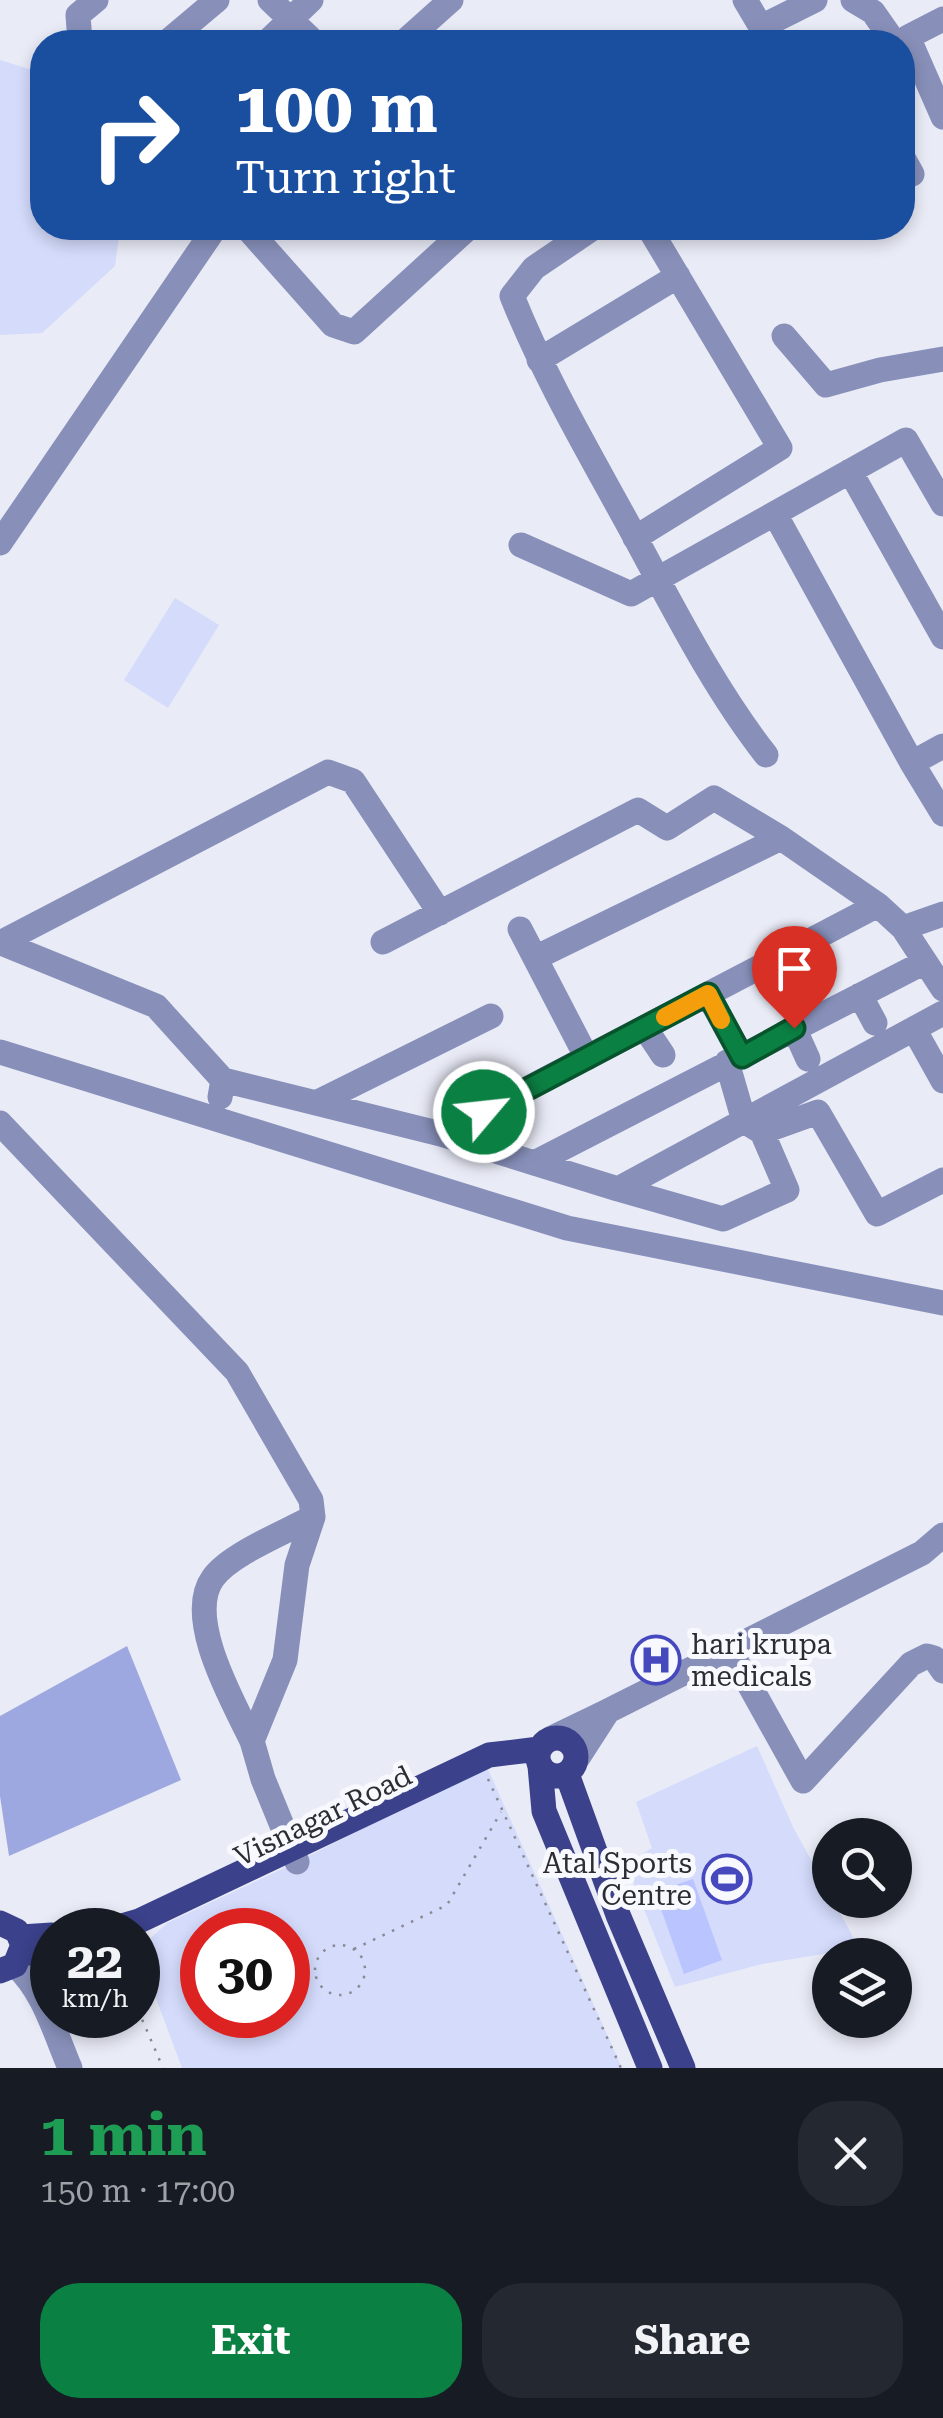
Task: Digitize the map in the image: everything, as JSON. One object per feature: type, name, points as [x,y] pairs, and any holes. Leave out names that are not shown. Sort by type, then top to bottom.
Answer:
[{"type":"main road","points":[[160,1912],[294,1856],[489,1756],[542,1753],[570,1742],[572,1766],[618,1916],[683,2068]]},
{"type":"main road","points":[[542,1753],[552,1776],[572,1766]]},
{"type":"main road","points":[[542,1753],[544,1811],[650,2068]]},
{"type":"main road","name":"Visnagar Road","points":[[160,1925],[294,1856],[484,1772],[542,1753]]},
{"type":"main road","points":[[0,1900],[12,1946]]},
{"type":"street","points":[[79,30],[78,15],[96,0]]},
{"type":"street","points":[[181,30],[217,0]]},
{"type":"street","points":[[270,0],[301,30]]},
{"type":"street","points":[[280,30],[311,0]]},
{"type":"street","points":[[422,30],[451,0]]},
{"type":"street","points":[[745,0],[761,27],[814,0]]},
{"type":"street","points":[[853,0],[873,12],[886,30]]},
{"type":"street","points":[[915,33],[943,19]]},
{"type":"street","points":[[915,52],[943,117]]},
{"type":"street","points":[[0,543],[207,240]]},
{"type":"street","points":[[258,240],[333,325],[354,332],[455,240]]},
{"type":"street","points":[[575,240],[534,268],[512,296],[540,360],[658,579],[745,729],[766,755]]},
{"type":"street","points":[[636,538],[780,448],[656,240]]},
{"type":"street","points":[[540,360],[678,276]]},
{"type":"street","points":[[784,336],[826,385],[943,359]]},
{"type":"street","points":[[521,545],[631,594],[906,440],[943,504]]},
{"type":"street","points":[[850,472],[943,637]]},
{"type":"street","points":[[775,514],[943,814]]},
{"type":"street","points":[[912,763],[943,746]]},
{"type":"street","points":[[0,943],[328,772],[353,781],[440,913]]},
{"type":"street","points":[[384,942],[638,810],[667,828],[714,798],[781,838],[878,905],[903,928],[943,989]]},
{"type":"street","points":[[536,958],[781,838]]},
{"type":"street","points":[[441,1134],[878,905]]},
{"type":"street","points":[[903,928],[943,914]]},
{"type":"street","points":[[520,929],[587,1058]]},
{"type":"street","points":[[0,943],[156,1006],[221,1092],[316,1103],[441,1134],[723,1220],[787,1190],[753,1126],[734,1060],[708,994]]},
{"type":"street","points":[[770,962],[791,1000]]},
{"type":"street","points":[[534,1163],[925,962]]},
{"type":"street","points":[[860,994],[874,1023]]},
{"type":"street","points":[[618,1189],[753,1126],[943,1013]]},
{"type":"street","points":[[316,1103],[491,1016]]},
{"type":"street","points":[[645,1028],[663,1055]]},
{"type":"street","points":[[794,1028],[808,1060]]},
{"type":"street","points":[[914,1029],[943,1080]]},
{"type":"street","points":[[0,1052],[567,1228],[943,1303]]},
{"type":"street","points":[[753,1126],[818,1112],[877,1214],[943,1180]]},
{"type":"street","points":[[0,1123],[237,1372],[311,1500],[314,1517],[297,1566],[285,1660],[252,1741]]},
{"type":"street","points":[[294,1856],[263,1780],[252,1741],[207,1636],[205,1606],[214,1576],[234,1560],[314,1517]]},
{"type":"street","points":[[542,1753],[608,1711],[922,1552],[943,1534]]},
{"type":"street","points":[[730,1650],[803,1781],[910,1664],[927,1656],[934,1658],[943,1671]]},
{"type":"street","points":[[572,1766],[608,1711]]},
{"type":"street","points":[[12,1946],[42,2001],[70,2068]]},
{"type":"path","points":[[484,1772],[621,2068]]},
{"type":"path","points":[[354,1948],[364,1962],[363,1979],[344,1995],[328,1992],[314,1972],[318,1956],[338,1944],[354,1948],[447,1905],[502,1810]]},
{"type":"path","points":[[150,2038],[163,2068]]},
{"type":"shaded area","points":[[0,60],[30,69],[30,240],[118,240],[115,266],[42,333],[0,335]]},
{"type":"shaded area","points":[[175,598],[219,625],[168,708],[124,680]]},
{"type":"shaded area","name":"Atal Sports Centre","points":[[757,1746],[812,1862],[812,1918],[843,1918],[854,1938],[812,1938],[812,1956],[762,1964],[675,1987],[626,1864],[652,1848],[636,1802]]},
{"type":"shaded area","points":[[486,1765],[622,2068],[182,2068],[160,2009],[160,1930],[180,1917],[180,2038],[310,2038],[310,1908],[199,1908]]},
{"type":"water","points":[[693,1879],[722,1960],[684,1974],[655,1892]]},
{"type":"building","points":[[127,1646],[181,1780],[9,1856],[0,1796],[0,1716]]},
{"type":"slow traffic","points":[[665,1017],[708,994],[721,1020]]},
{"type":"place","name":"hari krupa medicals","points":[[656,1660]]},
{"type":"place","name":"Atal Sports Centre","points":[[727,1879]]},
{"type":"route","points":[[484,1112],[708,994],[742,1057],[794,1028]]}]
